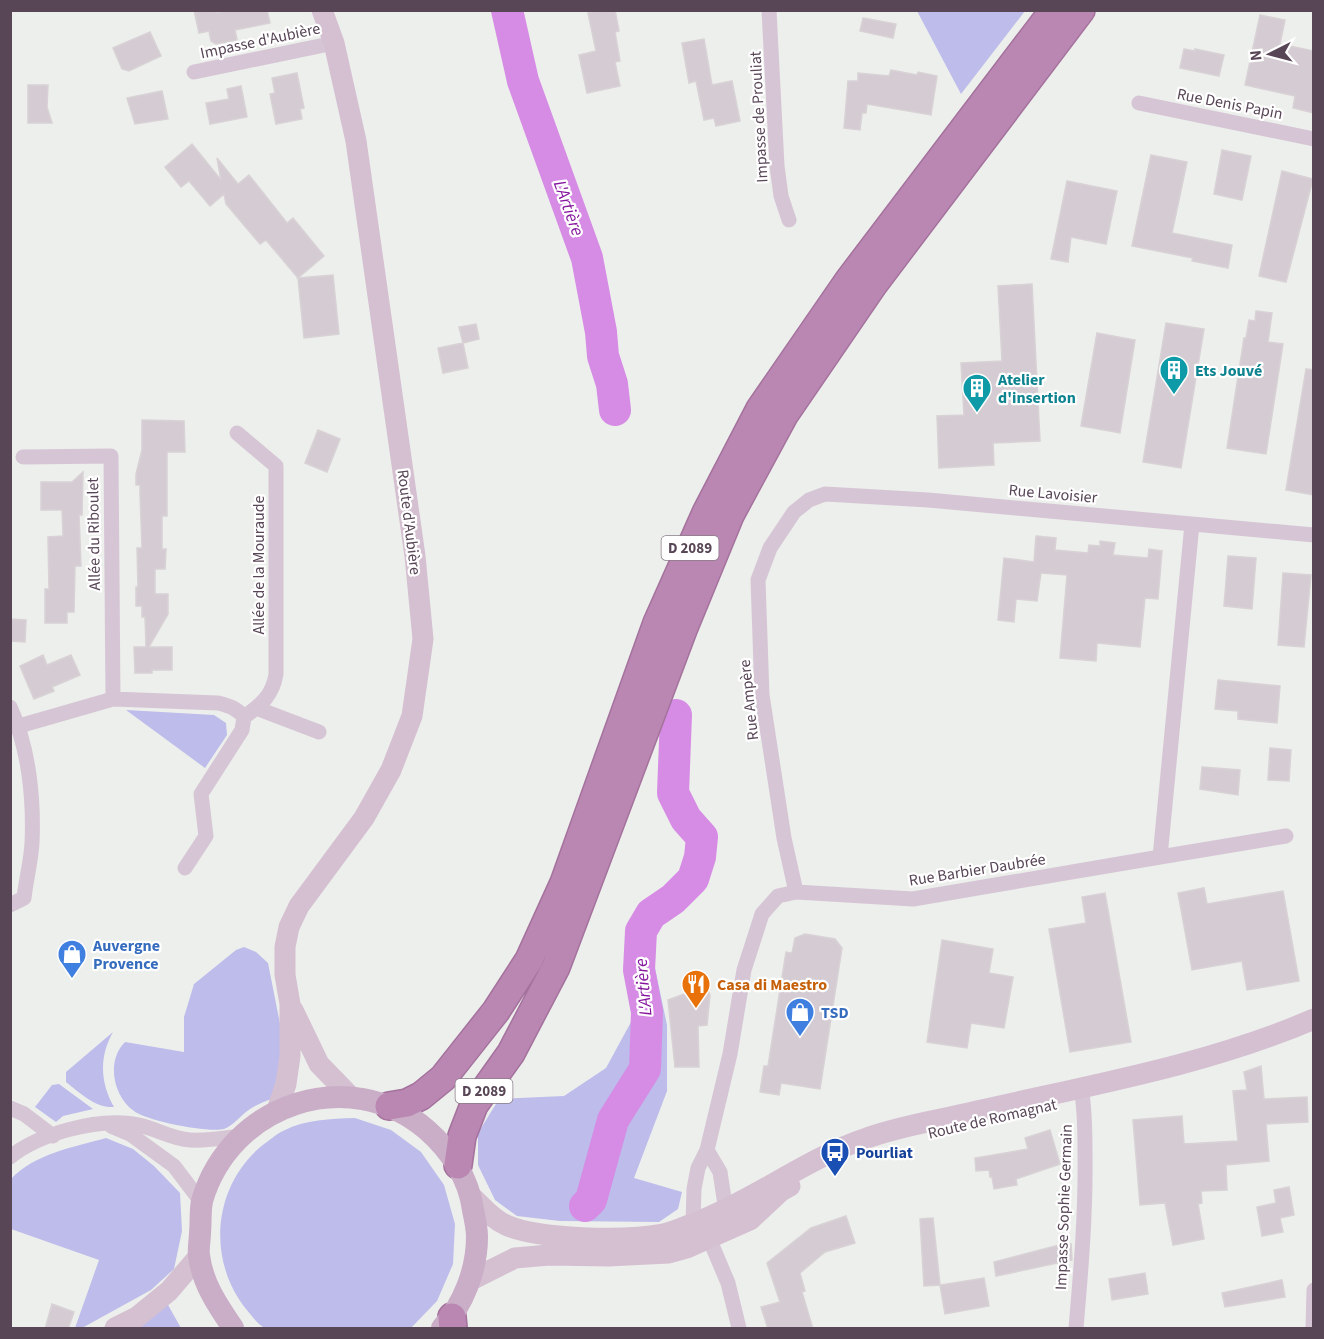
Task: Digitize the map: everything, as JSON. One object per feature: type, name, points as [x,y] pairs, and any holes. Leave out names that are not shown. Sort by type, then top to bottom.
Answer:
[{"type":"highway","name":"D 2089","points":[[389,1106],[406,1103],[421,1096],[443,1078],[496,1011],[529,960],[564,883],[657,623],[706,513],[760,409],[849,280],[1054,10]]},
{"type":"highway","name":"D 2089","points":[[458,1165],[464,1128],[474,1105],[511,1053],[556,967],[680,638],[730,514],[784,415],[873,285],[1081,10]]},
{"type":"main road","name":"Route d'Aubière","points":[[276,1110],[286,1084],[290,1056],[290,1004],[285,975],[285,947],[289,927],[299,906],[364,818],[392,770],[412,716],[423,639],[415,556],[356,141],[334,43],[322,10]]},
{"type":"main road","name":"Route d'Aubière","points":[[290,1004],[319,1064],[351,1097]]},
{"type":"main road","points":[[1288,1035],[1314,1019]]},
{"type":"main road","points":[[1288,1035],[1314,1028]]},
{"type":"main road","name":"Route de Romagnat","points":[[471,1196],[491,1215],[506,1225],[561,1236],[638,1238],[702,1231],[750,1220],[781,1191],[832,1165],[887,1142],[1082,1092],[1288,1035]]},
{"type":"main road","name":"Route de Romagnat","points":[[471,1280],[515,1258],[669,1252],[702,1231],[726,1210],[794,1170],[867,1137],[1082,1092]]},
{"type":"main road","points":[[233,1329],[211,1298],[199,1256],[202,1203],[216,1166],[240,1136],[276,1110],[313,1098],[351,1097],[389,1106],[416,1120],[439,1140],[458,1165],[471,1196],[477,1238],[471,1280],[449,1325]]},
{"type":"main road","points":[[115,1329],[137,1317],[169,1291],[199,1256]]},
{"type":"street","name":"Impasse de Prouliat","points":[[769,10],[777,166],[781,196],[789,220]]},
{"type":"street","name":"Impasse d'Aubière","points":[[194,72],[334,43]]},
{"type":"street","name":"Rue Denis Papin","points":[[1139,103],[1314,139]]},
{"type":"street","name":"Allée de la Mouraude","points":[[185,868],[206,836],[201,794],[242,730],[250,712],[269,696],[276,674],[276,466],[237,432]]},
{"type":"street","name":"Allée du Riboulet","points":[[23,457],[111,456],[113,699]]},
{"type":"street","name":"Rue Lavoisier","points":[[794,512],[809,500],[825,494],[928,500],[1314,535]]},
{"type":"street","name":"Rue Ampère","points":[[794,512],[770,548],[758,580],[762,695],[784,838],[796,892]]},
{"type":"street","points":[[1160,857],[1192,524]]},
{"type":"street","points":[[19,726],[113,699],[218,703],[319,732]]},
{"type":"street","points":[[10,707],[19,726],[30,784],[32,844],[24,898],[10,905]]},
{"type":"street","name":"Rue Barbier Daubrée","points":[[702,1231],[694,1189],[698,1168],[707,1150],[730,1054],[744,969],[762,914],[778,896],[796,892],[913,899],[1286,836]]},
{"type":"street","name":"Impasse Sophie Germain","points":[[1076,1329],[1084,1238],[1085,1179],[1082,1092]]},
{"type":"street","points":[[10,1108],[24,1114],[53,1136]]},
{"type":"street","points":[[102,1123],[130,1134],[174,1166],[202,1203]]},
{"type":"street","points":[[10,1157],[32,1144],[53,1136],[78,1127],[102,1123],[134,1124],[188,1140],[240,1136]]},
{"type":"street","points":[[707,1150],[720,1172],[726,1210]]},
{"type":"street","points":[[702,1231],[728,1283],[739,1329]]},
{"type":"street","points":[[1313,1329],[1314,1290]]},
{"type":"shaded area","points":[[917,11],[1025,11],[961,94]]},
{"type":"shaded area","points":[[126,710],[214,715],[226,723],[227,735],[205,768]]},
{"type":"shaded area","points":[[244,947],[256,952],[268,963],[285,1049],[271,1099],[250,1109],[224,1129],[216,1130],[192,1128],[151,1119],[134,1111],[121,1097],[114,1078],[115,1059],[119,1050],[125,1042],[184,1052],[184,1017],[194,984],[236,950]]},
{"type":"shaded area","points":[[655,968],[667,1025],[667,1091],[634,1178],[682,1192],[678,1209],[659,1222],[560,1221],[517,1216],[495,1200],[478,1165],[478,1133],[499,1099],[564,1096],[606,1068],[637,1011]]},
{"type":"shaded area","points":[[113,1032],[103,1060],[106,1088],[114,1107],[107,1107],[82,1095],[66,1082],[66,1072]]},
{"type":"shaded area","points":[[59,1084],[93,1109],[63,1116],[56,1122],[35,1107],[52,1085]]},
{"type":"shaded area","points":[[355,1118],[391,1130],[421,1152],[444,1185],[455,1224],[453,1264],[437,1301],[411,1328],[265,1328],[246,1309],[233,1289],[225,1268],[221,1245],[221,1223],[225,1201],[234,1180],[247,1161],[280,1132],[309,1122]]},
{"type":"shaded area","points":[[106,1138],[133,1149],[154,1166],[180,1193],[182,1231],[174,1269],[151,1290],[82,1328],[75,1328],[99,1260],[11,1229],[11,1179],[20,1170],[43,1157]]},
{"type":"shaded area","points":[[168,1305],[181,1328],[128,1328]]},
{"type":"building","points":[[194,10],[216,10],[216,13],[230,10],[267,10],[270,23],[235,30],[237,40],[216,44],[211,41],[209,31],[199,33]]},
{"type":"building","points":[[615,10],[619,31],[615,32],[620,61],[615,62],[620,86],[587,93],[579,55],[596,51],[588,13]]},
{"type":"building","points":[[1260,15],[1285,20],[1280,44],[1314,51],[1314,113],[1293,108],[1295,96],[1245,85]]},
{"type":"building","points":[[863,18],[896,24],[893,38],[860,31]]},
{"type":"building","points":[[150,32],[161,56],[129,71],[122,69],[113,48]]},
{"type":"building","points":[[704,39],[712,85],[732,81],[740,121],[716,126],[714,118],[704,120],[696,81],[689,83],[682,43]]},
{"type":"building","points":[[1184,49],[1224,55],[1219,76],[1180,68]]},
{"type":"building","points":[[891,70],[937,76],[931,115],[867,104],[866,113],[862,113],[860,130],[844,128],[848,81],[858,81],[858,73],[889,76]]},
{"type":"building","points":[[297,73],[304,108],[300,109],[302,119],[276,124],[270,94],[275,93],[272,78]]},
{"type":"building","points":[[28,85],[48,85],[47,107],[52,123],[28,123]]},
{"type":"building","points":[[241,86],[247,117],[210,124],[206,103],[229,99],[227,89]]},
{"type":"building","points":[[162,91],[168,119],[135,124],[127,98]]},
{"type":"building","points":[[192,144],[221,180],[217,158],[238,184],[249,175],[287,223],[293,218],[324,256],[298,278],[266,240],[260,244],[226,204],[224,194],[210,206],[189,181],[181,187],[165,167]]},
{"type":"building","points":[[1222,150],[1251,156],[1242,200],[1214,194]]},
{"type":"building","points":[[1151,155],[1187,162],[1172,233],[1232,245],[1228,268],[1192,261],[1193,258],[1132,246]]},
{"type":"building","points":[[1282,171],[1313,179],[1286,282],[1259,276]]},
{"type":"building","points":[[1067,181],[1117,191],[1106,244],[1071,237],[1068,262],[1051,259]]},
{"type":"building","points":[[333,275],[339,334],[304,338],[298,278]]},
{"type":"building","points":[[1032,284],[1040,441],[993,443],[994,465],[939,468],[937,416],[964,415],[961,363],[1002,361],[998,286]]},
{"type":"building","points":[[1256,311],[1272,313],[1268,342],[1283,344],[1266,454],[1227,448],[1244,338],[1246,338],[1249,320],[1255,321]]},
{"type":"building","name":"Ets Jouvé","points":[[1166,323],[1204,329],[1181,468],[1143,462]]},
{"type":"building","points":[[476,324],[479,339],[463,343],[459,327]]},
{"type":"building","points":[[1097,333],[1135,340],[1120,433],[1081,426]]},
{"type":"building","points":[[463,343],[468,368],[443,373],[438,348]]},
{"type":"building","points":[[1306,369],[1314,370],[1314,495],[1286,490]]},
{"type":"building","points":[[142,420],[184,421],[185,452],[167,452],[167,516],[162,516],[162,549],[166,549],[165,569],[155,569],[155,594],[168,594],[168,614],[149,647],[172,647],[172,670],[152,670],[152,673],[135,673],[134,647],[146,647],[145,617],[142,617],[142,606],[136,606],[137,548],[142,548],[140,485],[136,485],[136,474],[142,450]]},
{"type":"building","points":[[318,430],[340,439],[327,472],[305,463]]},
{"type":"building","points":[[83,472],[82,515],[79,515],[81,566],[75,566],[74,612],[67,612],[67,623],[45,623],[45,589],[49,589],[48,537],[63,536],[62,510],[41,510],[41,482],[72,482]]},
{"type":"building","points":[[1036,536],[1056,538],[1055,550],[1088,553],[1089,545],[1100,546],[1100,541],[1115,543],[1113,555],[1148,558],[1149,549],[1162,551],[1158,599],[1145,598],[1140,647],[1097,643],[1096,661],[1060,658],[1067,575],[1041,573],[1037,601],[1016,599],[1014,622],[998,620],[1004,558],[1034,562]]},
{"type":"building","points":[[1228,556],[1256,558],[1252,609],[1224,606]]},
{"type":"building","points":[[1283,573],[1311,575],[1304,647],[1278,645]]},
{"type":"building","points":[[10,619],[26,620],[25,642],[10,641]]},
{"type":"building","points":[[43,655],[47,665],[71,655],[80,675],[52,687],[54,691],[34,699],[20,666]]},
{"type":"building","points":[[1218,680],[1280,686],[1277,723],[1238,719],[1238,711],[1215,709]]},
{"type":"building","points":[[1270,748],[1291,750],[1289,781],[1268,780]]},
{"type":"building","points":[[1202,767],[1240,770],[1238,795],[1200,789]]},
{"type":"building","points":[[1204,888],[1207,904],[1283,891],[1299,981],[1247,990],[1242,961],[1192,970],[1178,893]]},
{"type":"building","points":[[1105,893],[1131,1042],[1070,1052],[1049,929],[1086,923],[1082,897]]},
{"type":"building","name":"TSD","points":[[805,934],[835,939],[842,948],[820,1089],[781,1083],[779,1095],[760,1092],[764,1066],[768,1066],[786,952],[792,953],[795,938]]},
{"type":"building","points":[[942,940],[993,949],[989,973],[1013,977],[1004,1028],[971,1023],[967,1048],[927,1042]]},
{"type":"building","points":[[706,986],[710,995],[707,1025],[698,1026],[699,1067],[675,1067],[668,1000]]},
{"type":"building","points":[[1261,1066],[1264,1099],[1307,1097],[1308,1122],[1266,1124],[1269,1161],[1226,1165],[1227,1190],[1201,1191],[1202,1203],[1198,1204],[1204,1239],[1173,1245],[1165,1203],[1140,1205],[1133,1120],[1182,1116],[1184,1144],[1238,1141],[1233,1091],[1247,1090],[1244,1072]]},
{"type":"building","points":[[1050,1130],[1060,1164],[1016,1179],[1017,1185],[994,1189],[989,1170],[976,1171],[975,1158],[1028,1149],[1025,1138]]},
{"type":"building","points":[[1289,1187],[1294,1215],[1280,1218],[1283,1232],[1262,1236],[1257,1207],[1276,1203],[1274,1190]]},
{"type":"building","points":[[846,1216],[855,1243],[825,1252],[800,1273],[805,1291],[802,1292],[813,1329],[768,1329],[761,1307],[780,1302],[767,1263],[811,1228]]},
{"type":"building","points":[[933,1218],[940,1285],[924,1286],[920,1219]]},
{"type":"building","points":[[1063,1244],[1063,1246],[1071,1244],[1072,1260],[996,1276],[994,1262]]},
{"type":"building","points":[[1145,1273],[1148,1294],[1112,1300],[1109,1279]]},
{"type":"building","points":[[984,1278],[989,1306],[945,1314],[940,1285]]},
{"type":"building","points":[[1282,1280],[1285,1297],[1225,1307],[1222,1293]]},
{"type":"building","points":[[52,1304],[74,1312],[68,1329],[45,1329]]},
{"type":"waterway","name":"L'Artière","points":[[507,10],[523,81],[587,258],[601,332],[603,356],[612,384],[615,410]]},
{"type":"waterway","name":"L'Artière","points":[[585,1206],[591,1200],[613,1120],[645,1069],[647,1012],[639,970],[641,931],[651,914],[673,899],[693,879],[700,857],[702,837],[686,819],[673,793],[676,715]]},
{"type":"place","name":"Ets Jouvé","points":[[1174,396]]},
{"type":"place","name":"Atelier d'insertion","points":[[977,414]]},
{"type":"place","name":"Auvergne Provence","points":[[72,980]]},
{"type":"place","name":"Casa di Maestro","points":[[696,1010]]},
{"type":"place","name":"TSD","points":[[800,1038]]},
{"type":"place","name":"Pourliat","points":[[835,1178]]}]
